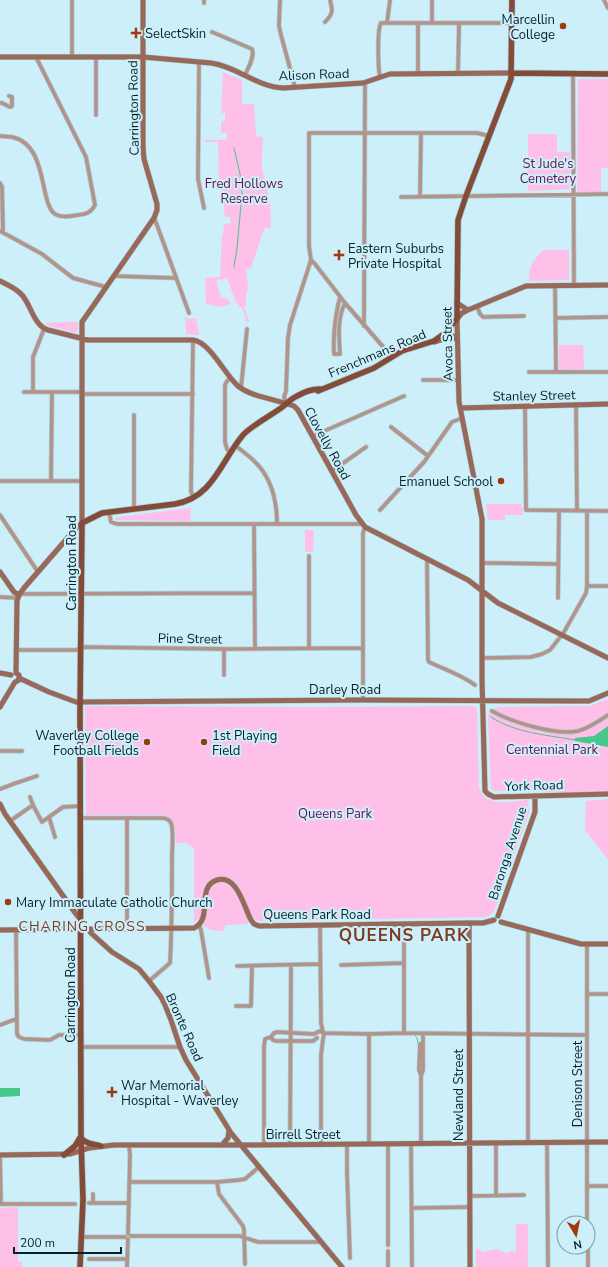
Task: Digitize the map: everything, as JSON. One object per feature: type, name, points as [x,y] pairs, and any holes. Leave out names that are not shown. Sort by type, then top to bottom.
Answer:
[{"type":"main road","name":"Carrington Road","points":[[80,1267],[83,1200],[81,1136],[81,1035],[84,929],[81,921],[80,818],[82,322],[154,218],[157,210],[157,204],[144,159],[142,146],[143,0]]},
{"type":"main road","name":"Avoca Street","points":[[483,698],[482,516],[460,408],[457,319],[458,223],[466,196],[511,79],[512,0]]},
{"type":"main road","name":"Alison Road","points":[[0,57],[143,57],[199,62],[221,65],[274,87],[365,82],[390,74],[608,74]]},
{"type":"main road","points":[[0,281],[21,293],[38,323],[44,329],[82,339],[92,340],[193,340]]},
{"type":"main road","points":[[457,319],[462,313],[468,310],[526,286],[608,285]]},
{"type":"main road","points":[[457,303],[462,308],[468,310]]},
{"type":"main road","name":"Frenchmans Road","points":[[82,523],[97,515],[109,512],[181,503],[193,498],[200,494],[210,484],[244,434],[287,403],[366,372],[402,351],[428,343],[441,336],[457,319]]},
{"type":"main road","points":[[428,343],[453,336],[458,340]]},
{"type":"main road","name":"Clovelly Road","points":[[193,340],[204,344],[231,378],[241,388],[249,393],[287,403],[294,406],[298,410],[363,525]]},
{"type":"main road","name":"Stanley Street","points":[[460,408],[608,404]]},
{"type":"main road","points":[[0,707],[17,678],[19,596],[72,532],[82,523]]},
{"type":"main road","points":[[363,525],[468,580],[498,602],[562,636],[608,658]]},
{"type":"main road","points":[[72,532],[78,533],[82,538]]},
{"type":"main road","points":[[0,572],[14,592],[19,596]]},
{"type":"main road","points":[[468,580],[477,580],[482,574]]},
{"type":"main road","points":[[0,673],[11,675],[11,680],[17,678]]},
{"type":"main road","name":"Darley Road","points":[[17,678],[49,692],[80,702],[483,698],[589,701],[608,693]]},
{"type":"main road","name":"York Road","points":[[483,698],[485,791],[488,794],[494,797],[608,794]]},
{"type":"main road","name":"Baronga Avenue","points":[[498,916],[535,812],[535,796]]},
{"type":"main road","points":[[535,803],[548,796]]},
{"type":"main road","points":[[0,804],[10,821],[81,921]]},
{"type":"main road","name":"Queens Park Road","points":[[199,925],[203,918],[208,887],[216,881],[222,880],[232,883],[236,888],[249,917],[256,925],[320,926],[483,923],[494,920]]},
{"type":"main road","points":[[69,905],[75,905],[81,900]]},
{"type":"main road","points":[[501,922],[501,918],[498,916],[495,917],[494,920],[496,923],[501,922],[581,944],[608,944]]},
{"type":"main road","name":"Newland Street","points":[[469,923],[470,1267]]},
{"type":"main road","points":[[0,930],[194,928],[199,925]]},
{"type":"main road","name":"Bronte Road","points":[[84,929],[112,952],[139,970],[150,981],[161,997],[172,1020],[180,1047],[186,1060],[229,1130],[342,1267]]},
{"type":"main road","points":[[222,1145],[228,1138],[229,1130]]},
{"type":"main road","points":[[64,1155],[75,1146],[81,1136],[86,1142],[100,1146]]},
{"type":"main road","name":"Birrell Street","points":[[0,1155],[64,1155],[89,1148],[114,1145],[608,1142]]},
{"type":"street","points":[[72,0],[72,57]]},
{"type":"street","points":[[280,0],[279,26],[295,87]]},
{"type":"street","points":[[325,22],[331,16],[332,11],[330,0]]},
{"type":"street","points":[[387,23],[390,0]]},
{"type":"street","points":[[432,0],[432,23]]},
{"type":"street","points":[[604,0],[608,8]]},
{"type":"street","points":[[380,77],[379,33],[381,23],[512,23]]},
{"type":"street","points":[[418,23],[418,73]]},
{"type":"street","points":[[458,24],[458,73]]},
{"type":"street","points":[[212,32],[252,49],[253,56],[245,75]]},
{"type":"street","points":[[0,136],[13,137],[26,144],[32,151],[41,171],[46,197],[50,208],[55,215],[66,217],[89,213],[93,210],[95,205],[86,157],[36,57]]},
{"type":"street","points":[[96,57],[96,115]]},
{"type":"street","points":[[199,62],[198,179],[204,208]]},
{"type":"street","points":[[573,73],[574,286]]},
{"type":"street","points":[[364,326],[365,82]]},
{"type":"street","points":[[0,103],[10,107],[12,106],[12,97],[9,96]]},
{"type":"street","points":[[287,403],[284,397],[286,391],[288,338],[290,325],[311,260],[309,246],[309,133],[477,133],[489,136]]},
{"type":"street","points":[[420,196],[421,133]]},
{"type":"street","points":[[0,183],[2,185],[1,232],[42,254],[73,278],[106,286]]},
{"type":"street","points":[[401,197],[608,194]]},
{"type":"street","points":[[154,218],[158,225],[189,313]]},
{"type":"street","points":[[311,260],[364,326],[392,357]]},
{"type":"street","points":[[113,276],[176,278]]},
{"type":"street","points":[[556,286],[556,372]]},
{"type":"street","points":[[340,296],[334,327],[334,354],[340,354],[340,319],[345,303]]},
{"type":"street","points":[[477,306],[483,317],[524,316]]},
{"type":"street","points":[[556,318],[608,317]]},
{"type":"street","points":[[34,392],[33,357],[44,329]]},
{"type":"street","points":[[241,388],[247,329]]},
{"type":"street","points":[[193,340],[191,491],[193,498]]},
{"type":"street","points":[[529,372],[608,372]]},
{"type":"street","points":[[231,378],[228,380],[226,385],[225,442],[227,449],[231,453]]},
{"type":"street","points":[[423,380],[458,380]]},
{"type":"street","points":[[24,392],[193,394]]},
{"type":"street","points":[[51,481],[52,392]]},
{"type":"street","points":[[313,436],[404,396]]},
{"type":"street","points":[[576,405],[577,511]]},
{"type":"street","points":[[525,406],[526,510],[608,511]]},
{"type":"street","points":[[134,415],[134,509]]},
{"type":"street","points":[[380,510],[428,456],[452,422],[462,418]]},
{"type":"street","points":[[391,427],[428,456]]},
{"type":"street","points":[[236,446],[253,460],[267,478],[275,500],[277,524]]},
{"type":"street","points":[[332,471],[366,447]]},
{"type":"street","points":[[0,481],[82,481]]},
{"type":"street","points":[[558,598],[559,511]]},
{"type":"street","points":[[482,658],[536,656],[550,650],[562,636],[586,593],[587,511]]},
{"type":"street","points":[[109,512],[111,522],[117,524],[363,525],[363,700]]},
{"type":"street","points":[[0,515],[38,572]]},
{"type":"street","points":[[254,524],[255,648]]},
{"type":"street","points":[[309,556],[309,648]]},
{"type":"street","points":[[428,559],[428,660],[431,663],[451,670],[475,685]]},
{"type":"street","points":[[482,563],[558,564]]},
{"type":"street","points":[[587,586],[608,586]]},
{"type":"street","points":[[0,597],[82,593],[254,593]]},
{"type":"street","name":"Pine Street","points":[[17,650],[76,650],[84,647],[224,649],[363,648]]},
{"type":"street","points":[[224,649],[224,675]]},
{"type":"street","points":[[492,710],[504,717],[528,725],[564,732],[584,729],[608,715]]},
{"type":"street","points":[[0,751],[22,751]]},
{"type":"street","points":[[0,789],[37,776]]},
{"type":"street","points":[[30,797],[42,822],[63,807],[80,806]]},
{"type":"street","points":[[10,821],[33,805]]},
{"type":"street","points":[[49,817],[55,837]]},
{"type":"street","points":[[80,818],[165,818],[168,819],[172,826],[172,928],[170,963],[150,981]]},
{"type":"street","points":[[127,818],[127,928]]},
{"type":"street","points":[[404,924],[404,1033]]},
{"type":"street","points":[[199,925],[209,978]]},
{"type":"street","points":[[320,926],[321,1023],[320,1032],[316,1035],[321,1055]]},
{"type":"street","points":[[16,930],[17,1034],[19,1037],[24,1039],[50,1040],[58,1035],[81,1035]]},
{"type":"street","points":[[528,930],[528,1143]]},
{"type":"street","name":"Denison Street","points":[[587,945],[587,1215]]},
{"type":"street","points":[[341,964],[404,963]]},
{"type":"street","points":[[237,966],[320,964]]},
{"type":"street","points":[[236,1006],[251,1006],[252,966]]},
{"type":"street","points":[[290,1145],[291,968]]},
{"type":"street","points":[[587,994],[608,994]]},
{"type":"street","points":[[0,1026],[16,1019]]},
{"type":"street","points":[[264,1145],[264,1047],[265,1039],[271,1037],[272,1034],[276,1032],[291,1034],[314,1034],[320,1032],[368,1034],[587,1035]]},
{"type":"street","points":[[320,1032],[324,1036],[322,1039],[321,1055],[321,1144]]},
{"type":"street","points":[[368,1034],[369,1144]]},
{"type":"street","points":[[421,1076],[423,1070],[423,1034]]},
{"type":"street","points":[[271,1037],[273,1040],[291,1041],[313,1041],[322,1039]]},
{"type":"street","points":[[420,1044],[420,1144]]},
{"type":"street","points":[[81,1047],[180,1047]]},
{"type":"street","points":[[496,1143],[496,1195]]},
{"type":"street","points":[[547,1143],[548,1267]]},
{"type":"street","points":[[347,1144],[350,1258]]},
{"type":"street","points":[[388,1144],[388,1245]]},
{"type":"street","points":[[411,1144],[412,1267]]},
{"type":"street","points":[[127,1267],[129,1146]]},
{"type":"street","points":[[0,1155],[1,1204],[76,1204]]},
{"type":"street","points":[[129,1182],[217,1182],[245,1179],[259,1167]]},
{"type":"street","points":[[217,1182],[219,1194],[243,1226],[245,1237],[245,1264]]},
{"type":"street","points":[[587,1186],[608,1186]]},
{"type":"street","points":[[93,1194],[91,1203],[129,1203]]},
{"type":"street","points":[[470,1196],[524,1195]]},
{"type":"street","points":[[412,1208],[470,1207]]},
{"type":"street","points":[[82,1237],[240,1236],[258,1242],[321,1242]]},
{"type":"street","points":[[388,1251],[388,1267]]},
{"type":"street","points":[[588,1255],[588,1267]]},
{"type":"street","points":[[89,1259],[127,1259]]},
{"type":"green space","name":"Fred Hollows Reserve","points":[[223,72],[242,80],[242,104],[254,104],[256,136],[263,137],[262,168],[270,204],[271,228],[265,228],[251,268],[246,269],[248,288],[246,305],[244,306],[249,322],[247,323],[242,307],[239,307],[239,304],[236,303],[227,278],[216,281],[221,298],[228,299],[231,304],[219,307],[206,304],[205,278],[220,277],[222,234],[224,225],[231,223],[230,217],[225,217],[222,191],[219,185],[218,142],[205,142],[205,140],[227,139],[227,133],[221,133],[221,121],[225,121],[225,113],[221,113]]},
{"type":"green space","points":[[578,79],[608,79],[608,168],[601,168],[601,193],[577,193]]},
{"type":"green space","name":"St Jude's Cemetery","points":[[528,134],[557,134],[557,152],[570,152],[570,189],[528,191]]},
{"type":"green space","points":[[544,250],[569,250],[569,280],[529,281],[532,263]]},
{"type":"green space","points":[[185,317],[189,319],[196,318],[199,335],[186,334]]},
{"type":"green space","points":[[78,322],[78,331],[76,333],[46,325],[46,323]]},
{"type":"green space","points":[[559,345],[583,345],[584,369],[559,370]]},
{"type":"green space","points":[[486,504],[521,504],[521,507],[523,507],[523,515],[505,515],[505,520],[488,520]]},
{"type":"green space","points":[[191,508],[190,521],[116,520],[115,518],[118,517]]},
{"type":"green space","points":[[305,530],[314,530],[313,552],[305,552]]},
{"type":"green space","name":"Centennial Park","points":[[608,699],[608,792],[547,792],[533,790],[495,791],[491,789],[488,715],[496,707],[589,706]]},
{"type":"green space","name":"Queens Park","points":[[86,706],[474,706],[477,709],[479,788],[482,794],[493,801],[500,802],[528,800],[529,813],[494,911],[486,917],[258,921],[253,918],[241,890],[230,879],[222,877],[212,879],[205,885],[201,917],[194,922],[194,848],[186,843],[176,843],[173,822],[167,816],[86,815]]},
{"type":"green space","points":[[608,799],[608,860],[585,830],[586,801]]},
{"type":"green space","points":[[221,882],[230,885],[235,890],[249,920],[247,924],[225,925],[224,931],[211,930],[204,926],[209,888]]},
{"type":"green space","points":[[18,1207],[18,1261],[22,1262],[22,1267],[0,1267],[0,1208]]},
{"type":"green space","points":[[516,1224],[528,1224],[528,1267],[476,1267],[476,1248],[484,1252],[497,1249],[507,1253],[512,1251],[516,1252]]},
{"type":"shaded area","points":[[608,726],[608,747],[575,741],[575,738],[594,736]]},
{"type":"shaded area","points":[[0,1088],[20,1088],[20,1096],[0,1097]]},
{"type":"waterway","points":[[234,148],[240,174],[242,194],[234,267]]},
{"type":"waterway","points":[[491,717],[510,727],[542,735],[575,740]]},
{"type":"waterway","points":[[414,1035],[417,1038],[418,1043]]},
{"type":"place","name":"Marcellin College","points":[[563,26]]},
{"type":"place","name":"SelectSkin","points":[[136,33]]},
{"type":"place","name":"Eastern Suburbs Private Hospital","points":[[339,255]]},
{"type":"place","name":"Emanuel School","points":[[501,481]]},
{"type":"place","name":"Waverley College Football Fields","points":[[147,742]]},
{"type":"place","name":"1st Playing Field","points":[[204,742]]},
{"type":"place","name":"Mary Immaculate Catholic Church","points":[[8,902]]},
{"type":"place","name":"War Memorial Hospital - Waverley","points":[[112,1092]]},
{"type":"district","name":"CHARING CROSS","points":[[82,926]]},
{"type":"district","name":"QUEENS PARK","points":[[404,935]]}]
